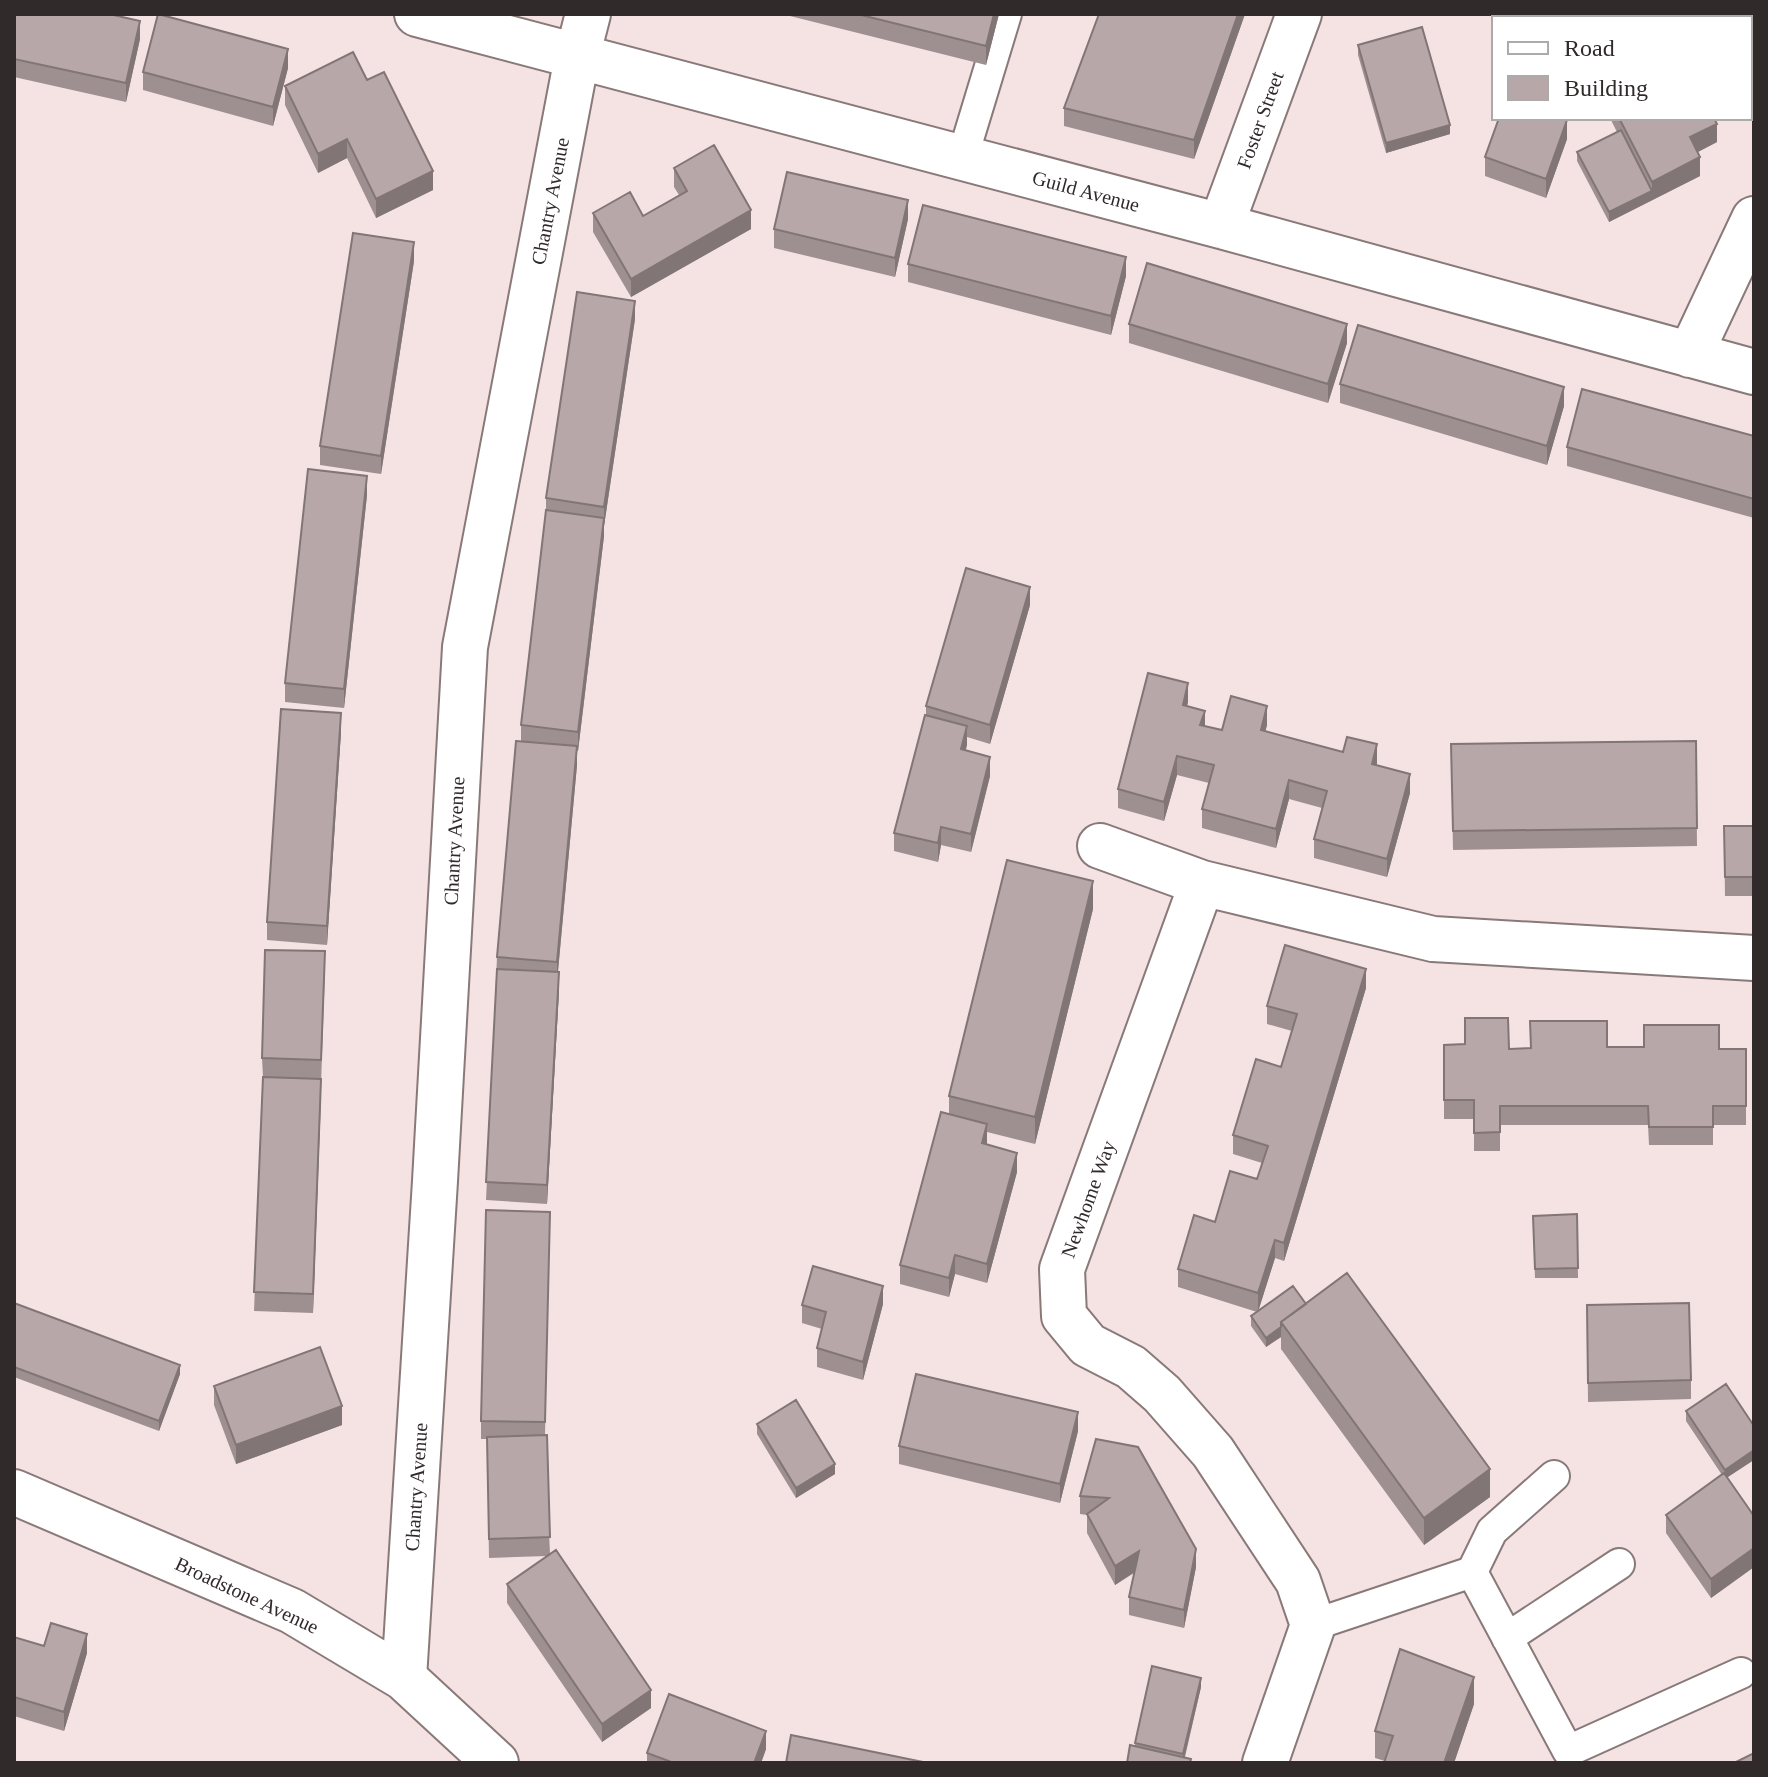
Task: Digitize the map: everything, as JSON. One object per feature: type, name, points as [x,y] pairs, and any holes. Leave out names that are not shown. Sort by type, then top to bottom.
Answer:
[{"type":"street","name":"Guild Avenue","points":[[417,14],[1221,226],[1754,372]]},
{"type":"street","name":"Chantry Avenue","points":[[404,1678],[465,647],[577,57],[588,14]]},
{"type":"street","name":"Foster Street","points":[[1221,226],[1299,14]]},
{"type":"street","points":[[1690,355],[1754,219]]},
{"type":"street","points":[[1100,846],[1202,883],[1433,939],[1754,958]]},
{"type":"street","name":"Newhome Way","points":[[1202,883],[1062,1269],[1064,1316],[1088,1345],[1131,1367],[1162,1394],[1213,1452],[1298,1581],[1313,1625]]},
{"type":"street","name":"Broadstone Avenue","points":[[14,1492],[292,1611],[404,1678],[496,1763]]},
{"type":"street","points":[[1265,1763],[1313,1625]]},
{"type":"lane","points":[[962,159],[1006,14]]},
{"type":"lane","points":[[1313,1625],[1472,1572],[1492,1531],[1554,1476]]},
{"type":"lane","points":[[1507,1638],[1619,1564]]},
{"type":"lane","points":[[1472,1572],[1568,1751],[1741,1673]]},
{"type":"building","points":[[14,14],[109,14],[140,21],[126,83],[14,59]]},
{"type":"building","points":[[158,14],[288,49],[273,107],[143,72]]},
{"type":"building","points":[[857,14],[994,14],[986,46]]},
{"type":"building","points":[[1099,14],[1238,14],[1194,140],[1064,108]]},
{"type":"building","points":[[1683,14],[1753,14],[1752,16]]},
{"type":"building","points":[[1422,27],[1450,125],[1386,143],[1358,45]]},
{"type":"building","points":[[353,52],[367,80],[384,72],[433,171],[376,199],[347,139],[318,154],[285,86]]},
{"type":"building","points":[[1498,120],[1567,120],[1546,179],[1485,157]]},
{"type":"building","points":[[1620,120],[1715,120],[1717,124],[1690,137],[1700,157],[1652,182]]},
{"type":"building","points":[[1621,130],[1652,191],[1609,212],[1577,152]]},
{"type":"building","points":[[714,145],[751,210],[631,279],[593,213],[630,192],[643,216],[687,191],[674,168]]},
{"type":"building","points":[[787,172],[908,200],[895,258],[774,229]]},
{"type":"building","points":[[923,205],[1126,257],[1111,316],[908,264]]},
{"type":"building","points":[[353,233],[414,242],[381,456],[320,446]]},
{"type":"building","points":[[1147,263],[1347,324],[1328,384],[1129,324]]},
{"type":"building","points":[[577,292],[635,301],[604,507],[546,498]]},
{"type":"building","points":[[1358,325],[1564,387],[1547,446],[1340,384]]},
{"type":"building","points":[[1582,389],[1754,436],[1754,499],[1567,447]]},
{"type":"building","points":[[308,469],[367,476],[344,689],[285,683]]},
{"type":"building","points":[[546,510],[604,518],[578,732],[521,725]]},
{"type":"building","points":[[966,568],[1030,587],[990,725],[926,706]]},
{"type":"building","points":[[1148,673],[1188,683],[1183,705],[1205,711],[1200,725],[1222,730],[1231,696],[1267,706],[1261,730],[1343,752],[1347,737],[1377,744],[1372,764],[1410,774],[1387,859],[1314,839],[1327,791],[1289,780],[1276,829],[1202,809],[1214,765],[1177,756],[1164,802],[1118,789]]},
{"type":"building","points":[[281,709],[341,713],[327,926],[267,922]]},
{"type":"building","points":[[925,715],[967,726],[961,749],[990,757],[971,834],[941,827],[938,843],[894,833]]},
{"type":"building","points":[[516,741],[577,746],[557,962],[497,957]]},
{"type":"building","points":[[1696,741],[1697,828],[1453,831],[1451,744]]},
{"type":"building","points":[[1724,826],[1754,826],[1754,877],[1725,877]]},
{"type":"building","points":[[1007,860],[1093,881],[1035,1117],[949,1096]]},
{"type":"building","points":[[1285,945],[1366,969],[1284,1243],[1275,1240],[1258,1293],[1178,1269],[1194,1215],[1215,1222],[1230,1171],[1257,1179],[1268,1146],[1233,1135],[1256,1059],[1281,1067],[1297,1014],[1267,1006]]},
{"type":"building","points":[[265,950],[325,951],[321,1060],[262,1058]]},
{"type":"building","points":[[497,969],[559,972],[547,1185],[486,1182]]},
{"type":"building","points":[[1465,1018],[1508,1018],[1509,1049],[1531,1048],[1530,1021],[1607,1021],[1607,1047],[1644,1047],[1644,1025],[1719,1025],[1719,1049],[1746,1049],[1746,1106],[1713,1106],[1713,1127],[1649,1127],[1648,1106],[1500,1106],[1500,1132],[1474,1133],[1474,1100],[1444,1100],[1444,1045],[1465,1044]]},
{"type":"building","points":[[263,1077],[321,1079],[313,1294],[254,1292]]},
{"type":"building","points":[[941,1112],[987,1124],[982,1143],[1017,1153],[987,1264],[955,1255],[949,1278],[900,1265]]},
{"type":"building","points":[[486,1210],[550,1212],[545,1422],[481,1421]]},
{"type":"building","points":[[1577,1214],[1578,1268],[1535,1269],[1533,1216]]},
{"type":"building","points":[[813,1266],[883,1286],[863,1362],[817,1348],[826,1312],[802,1305]]},
{"type":"building","points":[[1347,1273],[1490,1469],[1424,1518],[1281,1322]]},
{"type":"building","points":[[1293,1286],[1306,1304],[1281,1322],[1281,1327],[1266,1338],[1251,1316]]},
{"type":"building","points":[[14,1303],[180,1365],[159,1421],[14,1367]]},
{"type":"building","points":[[1689,1303],[1691,1380],[1588,1383],[1587,1305]]},
{"type":"building","points":[[320,1347],[342,1406],[236,1445],[214,1386]]},
{"type":"building","points":[[916,1374],[1078,1412],[1060,1484],[899,1446]]},
{"type":"building","points":[[1726,1384],[1754,1426],[1754,1450],[1725,1470],[1686,1411]]},
{"type":"building","points":[[796,1400],[835,1464],[796,1488],[757,1424]]},
{"type":"building","points":[[547,1435],[550,1537],[489,1539],[487,1437]]},
{"type":"building","points":[[1096,1439],[1138,1447],[1196,1549],[1184,1610],[1129,1597],[1139,1551],[1115,1566],[1087,1514],[1109,1498],[1080,1496]]},
{"type":"building","points":[[1724,1473],[1754,1516],[1754,1548],[1711,1579],[1666,1515]]},
{"type":"building","points":[[556,1550],[651,1690],[602,1724],[507,1584]]},
{"type":"building","points":[[51,1623],[87,1634],[64,1712],[14,1697],[14,1637],[44,1646]]},
{"type":"building","points":[[1400,1649],[1474,1677],[1444,1763],[1384,1763],[1393,1736],[1375,1731]]},
{"type":"building","points":[[1152,1666],[1201,1678],[1183,1754],[1135,1743]]},
{"type":"building","points":[[669,1694],[766,1731],[754,1763],[674,1763],[647,1753]]},
{"type":"building","points":[[791,1735],[928,1763],[786,1763]]},
{"type":"building","points":[[1130,1745],[1191,1759],[1190,1763],[1127,1763]]},
{"type":"building","points":[[1754,1753],[1754,1763],[1734,1763]]}]
